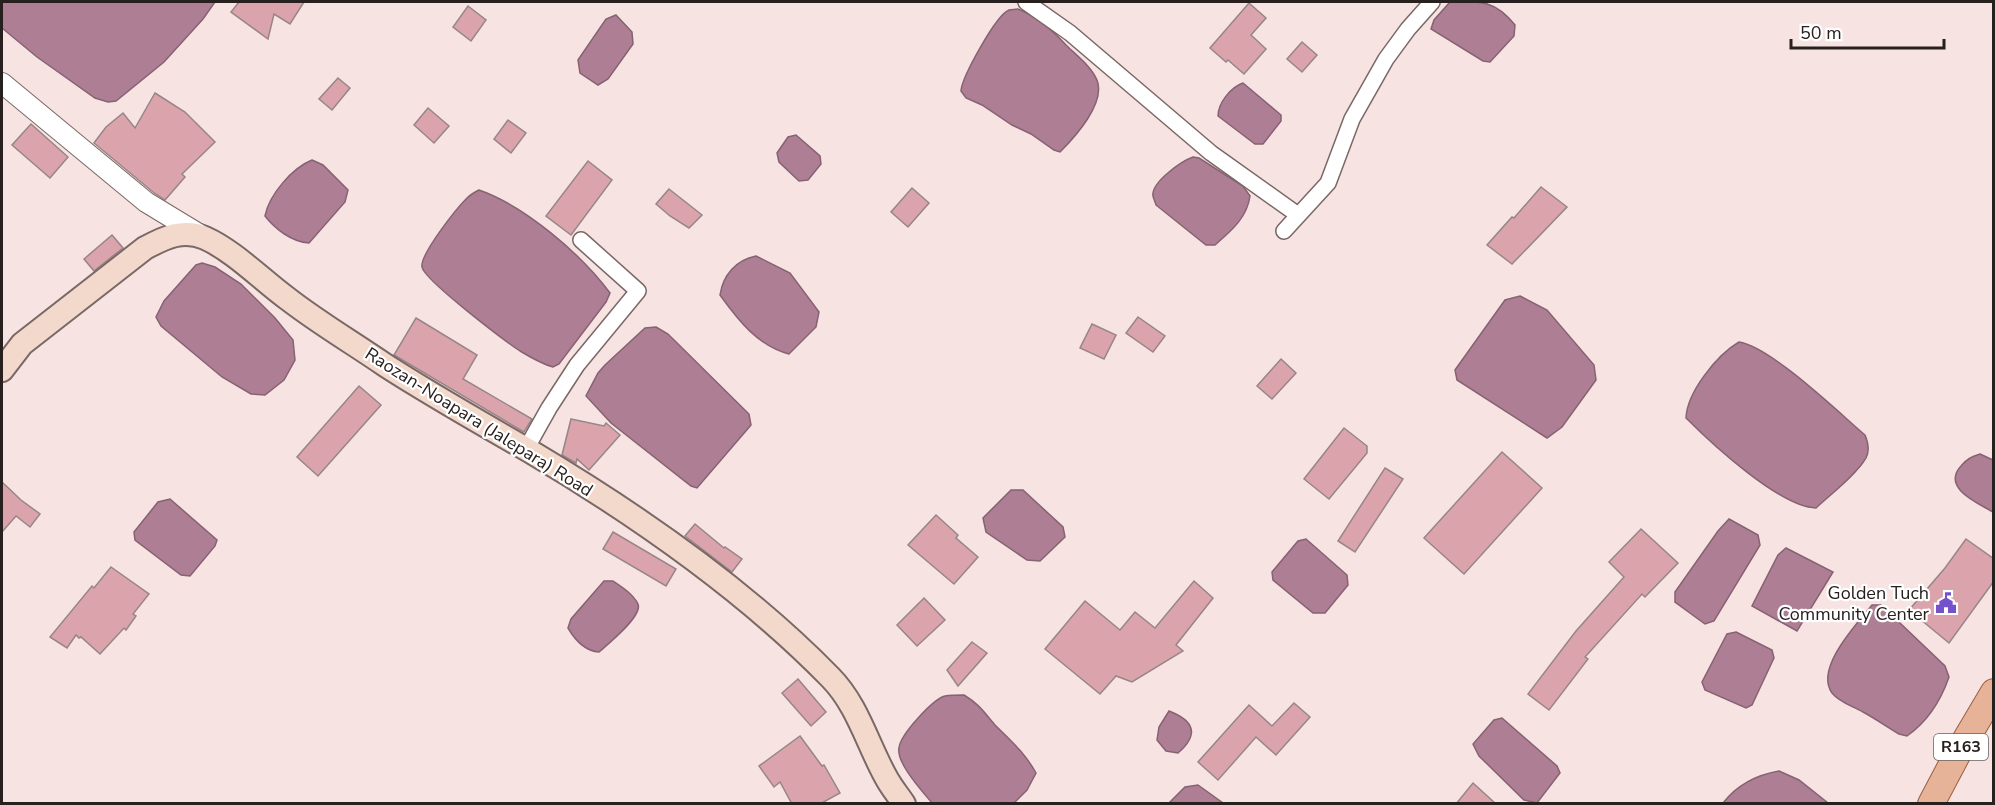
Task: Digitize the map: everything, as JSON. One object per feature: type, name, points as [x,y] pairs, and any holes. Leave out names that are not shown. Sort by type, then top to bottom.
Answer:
[{"type":"main road","name":"Raozan-Noapara (Jalepara) Road","points":[[2,370],[22,344],[144,248],[176,234],[204,238],[233,257],[306,313],[406,378],[526,449],[660,535],[750,603],[830,677],[844,693],[888,780],[904,804]]},
{"type":"main road","name":"R163","points":[[1931,804],[1994,692]]},
{"type":"street","points":[[1026,2],[1070,33],[1211,153],[1298,215]]},
{"type":"street","points":[[1284,231],[1328,183],[1352,119],[1386,59],[1432,2]]},
{"type":"street","points":[[2,83],[146,202],[204,238]]},
{"type":"street","points":[[526,449],[577,364],[638,291],[581,240]]},
{"type":"shaded area","points":[[2,2],[215,2],[203,19],[164,62],[116,101],[108,102],[95,98],[37,57],[2,28]]},
{"type":"shaded area","points":[[1450,2],[1479,2],[1494,6],[1515,25],[1514,36],[1490,62],[1483,61],[1431,29],[1434,20]]},
{"type":"shaded area","points":[[1018,9],[1050,29],[1087,66],[1097,80],[1099,89],[1097,99],[1088,119],[1060,152],[982,105],[966,98],[961,91],[973,61],[988,34],[1003,14],[1009,10]]},
{"type":"shaded area","points":[[616,15],[632,32],[633,44],[608,79],[598,85],[580,73],[578,60],[606,19]]},
{"type":"shaded area","points":[[1243,83],[1281,115],[1281,121],[1263,144],[1255,144],[1218,116],[1220,106],[1226,96]]},
{"type":"shaded area","points":[[796,135],[820,156],[821,164],[808,180],[799,181],[779,162],[777,153],[788,137]]},
{"type":"shaded area","points":[[1193,157],[1199,158],[1243,186],[1250,196],[1242,217],[1215,245],[1206,245],[1156,205],[1153,197],[1154,190],[1162,179],[1175,167]]},
{"type":"shaded area","points":[[312,160],[323,165],[348,190],[345,202],[309,243],[284,234],[265,216],[271,200],[282,183],[297,169]]},
{"type":"shaded area","points":[[479,190],[515,207],[551,233],[584,263],[610,293],[606,302],[559,364],[553,367],[528,356],[499,335],[450,297],[426,274],[422,267],[427,252],[440,231],[467,198]]},
{"type":"shaded area","points":[[756,256],[790,273],[819,312],[816,327],[789,354],[758,338],[734,314],[720,295],[727,275],[742,261]]},
{"type":"shaded area","points":[[202,263],[215,267],[241,284],[293,340],[295,360],[284,380],[265,395],[251,394],[222,377],[161,326],[156,317],[164,301],[196,265]]},
{"type":"shaded area","points":[[1520,296],[1547,310],[1594,365],[1596,380],[1562,427],[1547,438],[1457,380],[1455,370],[1505,300]]},
{"type":"shaded area","points":[[656,327],[668,334],[749,414],[751,425],[697,488],[691,486],[611,423],[586,396],[605,365],[645,328]]},
{"type":"shaded area","points":[[1739,342],[1752,346],[1786,368],[1865,435],[1868,452],[1862,464],[1816,508],[1801,505],[1766,486],[1729,458],[1686,418],[1697,386],[1713,365]]},
{"type":"shaded area","points":[[1980,454],[1993,460],[1993,512],[1964,494],[1955,481],[1961,466],[1969,458]]},
{"type":"shaded area","points":[[1011,490],[1023,490],[1063,527],[1065,537],[1040,561],[1027,560],[986,532],[983,518]]},
{"type":"shaded area","points":[[170,499],[217,540],[215,546],[190,576],[181,575],[135,540],[134,532],[158,502]]},
{"type":"shaded area","points":[[1729,519],[1758,535],[1760,545],[1714,621],[1705,624],[1675,602],[1675,592]]},
{"type":"shaded area","points":[[1306,539],[1347,575],[1348,585],[1325,613],[1313,613],[1273,580],[1272,572],[1298,541]]},
{"type":"shaded area","points":[[1786,548],[1833,572],[1797,631],[1752,606],[1778,555]]},
{"type":"shaded area","points":[[604,581],[613,581],[627,591],[636,600],[638,609],[624,630],[599,652],[589,650],[581,644],[568,628],[571,619]]},
{"type":"shaded area","points":[[1872,605],[1881,605],[1945,666],[1949,677],[1932,710],[1907,736],[1899,734],[1839,699],[1832,693],[1828,683],[1829,671],[1840,646]]},
{"type":"shaded area","points":[[1736,632],[1772,650],[1774,658],[1752,705],[1746,708],[1705,690],[1702,682],[1727,634]]},
{"type":"shaded area","points":[[964,695],[978,705],[1027,759],[1036,773],[1027,790],[1014,803],[932,803],[911,777],[902,761],[899,754],[901,742],[918,718],[945,696]]},
{"type":"shaded area","points":[[1169,711],[1184,719],[1191,729],[1189,740],[1178,753],[1166,751],[1157,740],[1159,727]]},
{"type":"shaded area","points":[[1502,718],[1557,766],[1560,773],[1537,803],[1524,800],[1479,756],[1473,744],[1494,720]]},
{"type":"shaded area","points":[[1779,771],[1799,780],[1828,803],[1723,803],[1734,791],[1748,782]]},
{"type":"shaded area","points":[[1198,785],[1223,803],[1169,803],[1185,787]]},
{"type":"building","points":[[239,2],[304,2],[290,24],[274,14],[268,39],[231,12]]},
{"type":"building","points":[[1249,3],[1266,18],[1251,35],[1266,49],[1244,74],[1210,48]]},
{"type":"building","points":[[468,6],[486,20],[471,41],[453,27]]},
{"type":"building","points":[[1302,42],[1317,55],[1302,72],[1287,59]]},
{"type":"building","points":[[338,78],[350,88],[332,110],[319,99]]},
{"type":"building","points":[[155,93],[185,112],[215,142],[182,174],[185,177],[165,200],[94,143],[106,127],[123,113],[135,128]]},
{"type":"building","points":[[428,108],[449,126],[434,143],[414,125]]},
{"type":"building","points":[[508,120],[526,133],[511,153],[494,139]]},
{"type":"building","points":[[31,124],[68,157],[50,178],[12,145]]},
{"type":"building","points":[[588,161],[612,180],[571,235],[546,216]]},
{"type":"building","points":[[1541,187],[1567,207],[1512,264],[1487,245]]},
{"type":"building","points":[[912,188],[929,203],[908,227],[891,212]]},
{"type":"building","points":[[669,189],[702,215],[689,228],[656,204]]},
{"type":"building","points":[[112,235],[123,248],[94,271],[84,259]]},
{"type":"building","points":[[1138,317],[1165,336],[1153,352],[1126,333]]},
{"type":"building","points":[[416,318],[477,355],[463,379],[532,419],[524,432],[394,355]]},
{"type":"building","points":[[1092,324],[1116,335],[1104,359],[1080,348]]},
{"type":"building","points":[[1281,359],[1296,373],[1272,399],[1257,386]]},
{"type":"building","points":[[359,386],[381,405],[318,476],[297,457]]},
{"type":"building","points":[[571,419],[604,426],[606,423],[620,435],[589,470],[577,459],[576,463],[562,455]]},
{"type":"building","points":[[1344,428],[1367,446],[1367,453],[1329,499],[1304,479]]},
{"type":"building","points":[[1502,452],[1542,488],[1464,574],[1424,538]]},
{"type":"building","points":[[1385,468],[1403,479],[1355,552],[1338,541]]},
{"type":"building","points":[[2,482],[40,514],[30,527],[16,516],[2,532]]},
{"type":"building","points":[[936,515],[958,535],[956,538],[978,557],[954,584],[908,545]]},
{"type":"building","points":[[695,524],[724,548],[742,559],[732,572],[685,536]]},
{"type":"building","points":[[1641,529],[1678,563],[1645,597],[1642,594],[1585,657],[1588,659],[1549,710],[1528,694],[1576,631],[1624,577],[1609,562]]},
{"type":"building","points":[[613,532],[676,569],[666,586],[603,549]]},
{"type":"building","name":"Golden Tuch Community Center","points":[[1966,539],[1994,559],[1994,581],[1949,643],[1909,610]]},
{"type":"building","points":[[111,567],[149,594],[133,614],[136,616],[126,630],[124,628],[100,654],[76,635],[67,648],[50,637],[92,586],[94,588]]},
{"type":"building","points":[[1194,581],[1213,598],[1176,645],[1183,651],[1132,682],[1116,676],[1100,694],[1045,649],[1085,601],[1120,630],[1135,612],[1155,628]]},
{"type":"building","points":[[924,598],[945,620],[917,646],[897,625]]},
{"type":"building","points":[[972,642],[987,653],[958,686],[947,670]]},
{"type":"building","points":[[798,679],[826,712],[811,726],[782,693]]},
{"type":"building","points":[[1294,703],[1310,717],[1276,755],[1256,737],[1218,780],[1198,762],[1249,705],[1272,726]]},
{"type":"building","points":[[800,736],[822,766],[824,765],[840,793],[820,804],[792,804],[780,782],[774,787],[759,766]]},
{"type":"building","points":[[1473,783],[1496,804],[1456,804]]},
{"type":"place","name":"Golden Tuch Community Center","points":[[1946,603]]}]
